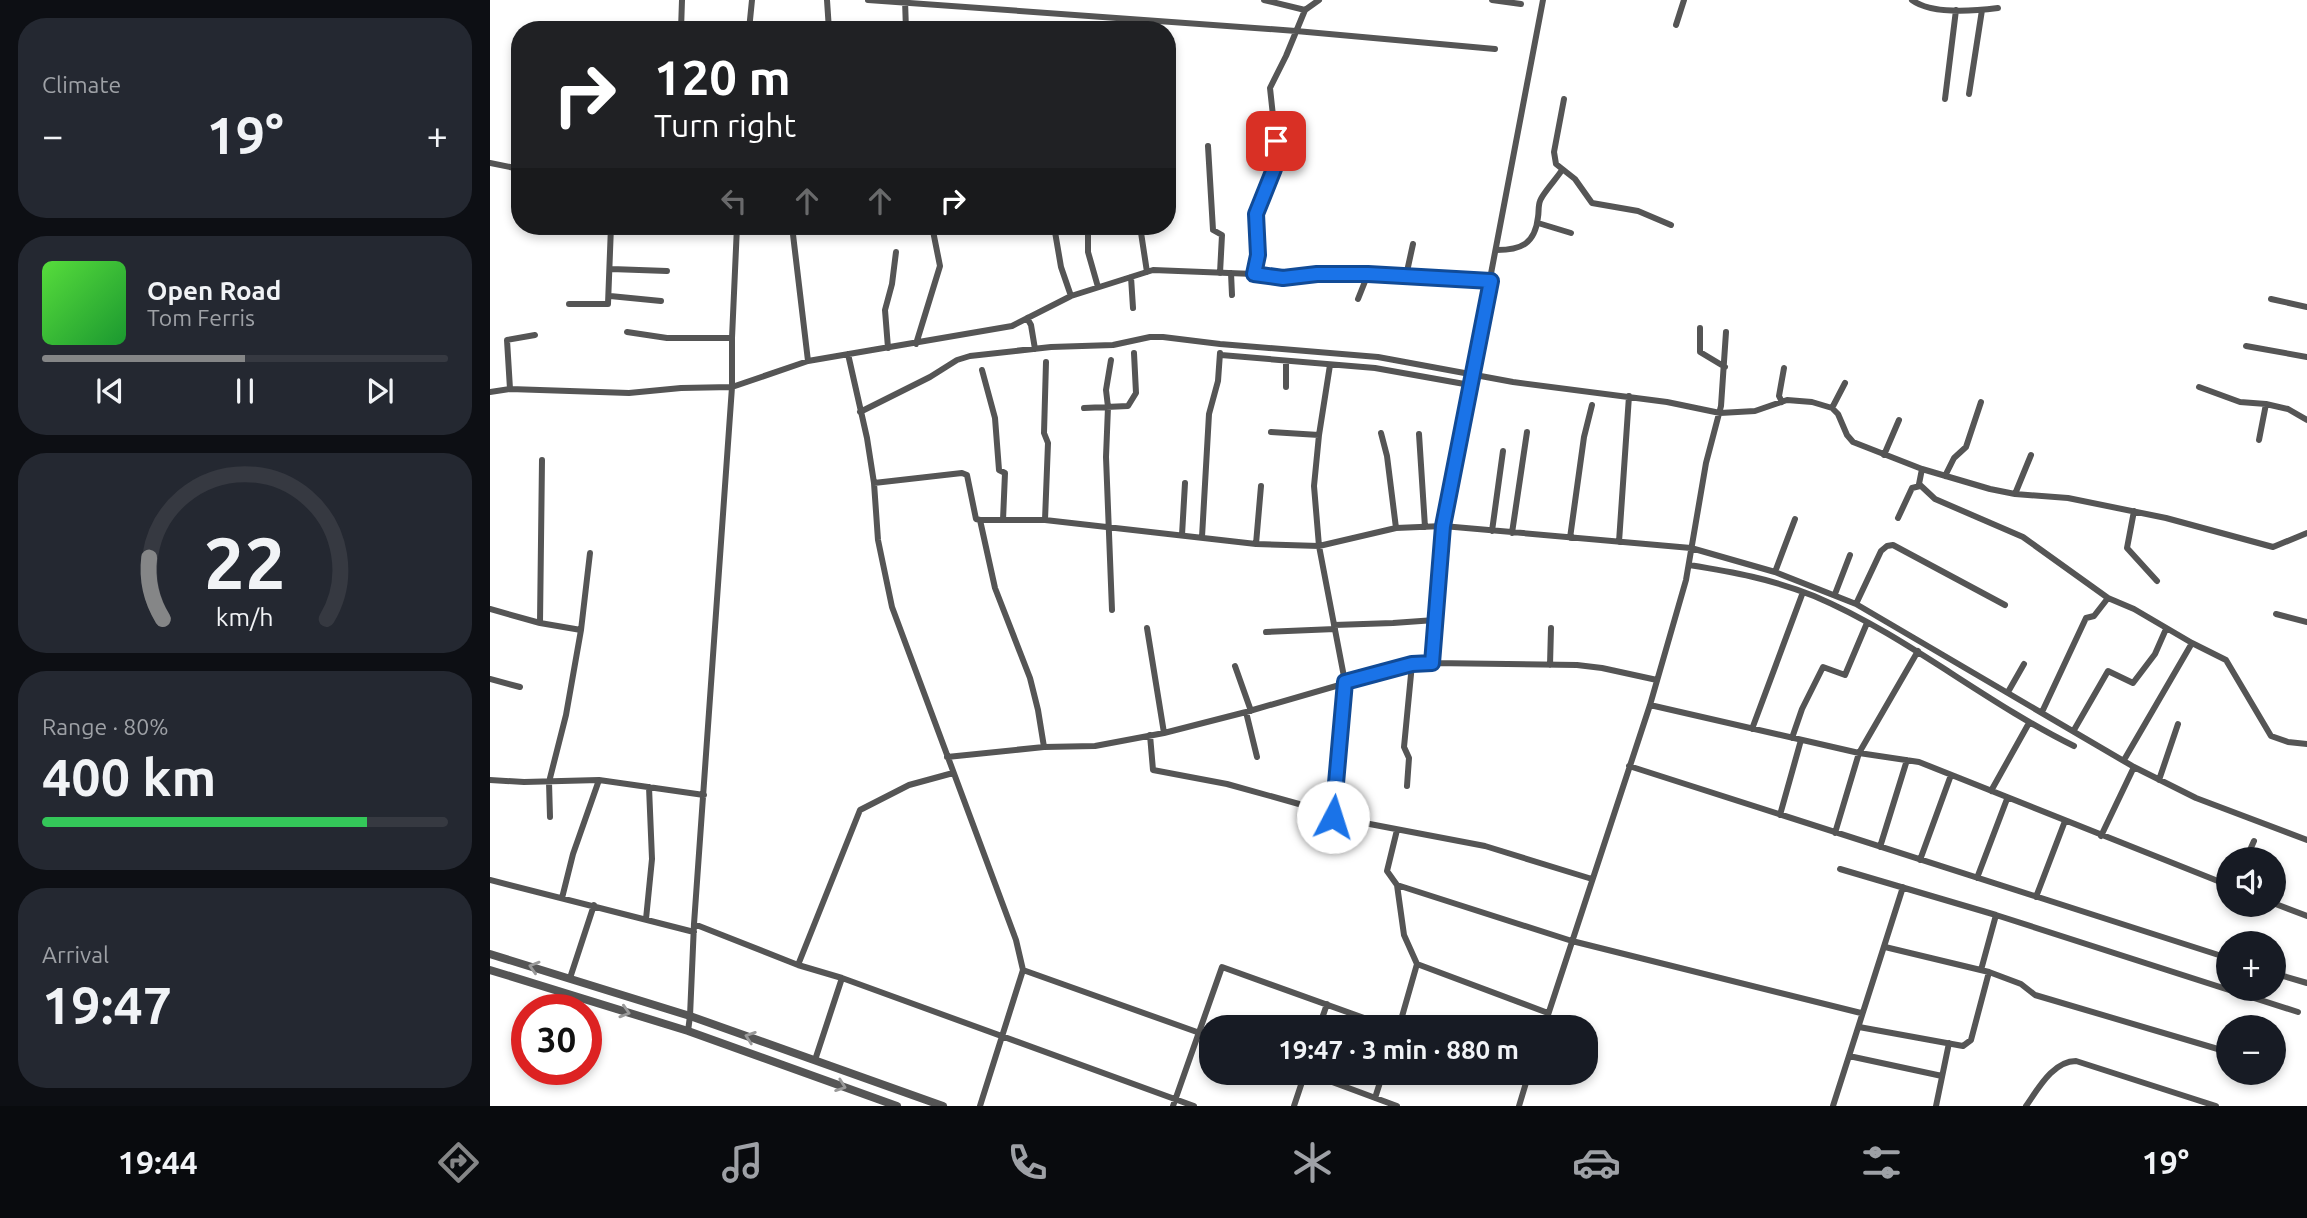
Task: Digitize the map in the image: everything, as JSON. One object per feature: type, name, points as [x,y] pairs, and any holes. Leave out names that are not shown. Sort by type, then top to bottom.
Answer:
[{"type":"street","points":[[681,21],[682,0]]},
{"type":"street","points":[[750,21],[752,0]]},
{"type":"street","points":[[827,0],[828,21]]},
{"type":"street","points":[[869,0],[1161,21]]},
{"type":"street","points":[[1264,0],[1305,10]]},
{"type":"street","points":[[1254,274],[1258,255],[1256,214],[1274,169],[1277,153],[1270,88],[1305,10],[1319,0]]},
{"type":"street","points":[[1492,0],[1521,4]]},
{"type":"street","points":[[1432,663],[1443,526],[1543,0]]},
{"type":"street","points":[[1676,25],[1684,0]]},
{"type":"street","points":[[1912,0],[1922,5],[1956,10],[1998,8]]},
{"type":"street","points":[[905,2],[906,21]]},
{"type":"street","points":[[1945,99],[1956,10]]},
{"type":"street","points":[[1969,94],[1982,10]]},
{"type":"street","points":[[1176,22],[1495,49]]},
{"type":"street","points":[[1564,99],[1554,152],[1556,164],[1575,179],[1592,203],[1638,211],[1671,225]]},
{"type":"street","points":[[1208,146],[1213,230],[1222,235],[1220,273]]},
{"type":"street","points":[[490,163],[511,167]]},
{"type":"street","points":[[1497,250],[1515,250],[1531,238],[1538,223],[1540,199],[1562,170]]},
{"type":"street","points":[[1538,223],[1571,233]]},
{"type":"street","points":[[569,304],[607,305],[610,296],[611,235]]},
{"type":"street","points":[[688,1031],[732,387],[737,235]]},
{"type":"street","points":[[793,235],[808,361]]},
{"type":"street","points":[[916,344],[940,266],[934,235]]},
{"type":"street","points":[[1056,235],[1061,267],[1071,296]]},
{"type":"street","points":[[1088,235],[1088,252],[1098,287]]},
{"type":"street","points":[[1141,235],[1147,272]]},
{"type":"street","points":[[1406,276],[1413,243]]},
{"type":"street","points":[[888,348],[885,310],[896,252]]},
{"type":"street","points":[[611,269],[667,271]]},
{"type":"street","points":[[490,392],[510,389],[629,393],[732,387],[808,361],[1012,326],[1071,296],[1147,272],[1254,274],[1283,278],[1317,274],[1368,274],[1491,281]]},
{"type":"street","points":[[1231,273],[1231,295]]},
{"type":"street","points":[[1358,299],[1368,274]]},
{"type":"street","points":[[1130,277],[1133,308]]},
{"type":"street","points":[[610,296],[661,301]]},
{"type":"street","points":[[2271,299],[2307,307]]},
{"type":"street","points":[[1027,318],[1031,325],[1035,349]]},
{"type":"street","points":[[1700,328],[1700,352],[1725,367]]},
{"type":"street","points":[[627,332],[667,338],[732,338]]},
{"type":"street","points":[[1417,964],[1549,1013],[1650,705],[1689,565],[1706,463],[1724,389],[1726,332]]},
{"type":"street","points":[[510,389],[507,340],[535,335]]},
{"type":"street","points":[[860,412],[930,377],[957,360],[970,356],[1113,345],[1150,337],[1377,357],[1513,382],[1629,396],[1720,413],[1755,411],[1787,400],[1812,402],[1832,408],[1853,443],[1922,469],[1990,489],[2015,494],[2068,498],[2134,511],[2273,547],[2307,533]]},
{"type":"street","points":[[1202,537],[1209,414],[1218,381],[1220,344]]},
{"type":"street","points":[[2246,346],[2307,357]]},
{"type":"street","points":[[1084,408],[1128,405],[1136,393],[1133,353]]},
{"type":"street","points":[[848,354],[867,438],[874,483],[878,540],[892,607],[1016,940],[1023,970],[980,1106]]},
{"type":"street","points":[[1220,355],[1412,373],[1470,385]]},
{"type":"street","points":[[1111,360],[1106,390],[1106,457],[1112,610]]},
{"type":"street","points":[[1286,361],[1286,387]]},
{"type":"street","points":[[1045,520],[1048,443],[1044,433],[1046,362]]},
{"type":"street","points":[[1330,365],[1318,435],[1314,486],[1319,546],[1345,682],[1333,817]]},
{"type":"street","points":[[1782,402],[1779,396],[1784,368]]},
{"type":"street","points":[[982,370],[995,418],[999,470],[1005,473],[1003,520]]},
{"type":"street","points":[[1832,408],[1845,383]]},
{"type":"street","points":[[2199,387],[2241,402],[2288,409],[2307,419]]},
{"type":"street","points":[[1619,542],[1629,396]]},
{"type":"street","points":[[1945,476],[1954,458],[1966,447],[1981,402]]},
{"type":"street","points":[[2259,440],[2266,404]]},
{"type":"street","points":[[1570,538],[1584,437],[1592,405]]},
{"type":"street","points":[[1884,455],[1899,420]]},
{"type":"street","points":[[1271,432],[1318,435]]},
{"type":"street","points":[[1512,533],[1527,432]]},
{"type":"street","points":[[1381,433],[1387,456],[1396,528]]},
{"type":"street","points":[[1419,434],[1425,527]]},
{"type":"street","points":[[1492,531],[1503,452]]},
{"type":"street","points":[[2015,494],[2031,455]]},
{"type":"street","points":[[540,623],[542,460]]},
{"type":"street","points":[[1920,485],[1922,469]]},
{"type":"street","points":[[874,483],[965,473],[976,519],[980,520],[1045,520],[1256,544],[1319,546],[1396,528],[1443,526],[1691,548],[1775,572],[1853,602],[2134,767],[2208,803],[2307,840]]},
{"type":"street","points":[[1182,535],[1185,483]]},
{"type":"street","points":[[1898,518],[1912,488],[1920,485]]},
{"type":"street","points":[[1920,485],[1935,499],[2023,537],[2108,598],[2134,609],[2229,662],[2272,736],[2288,742],[2307,744]]},
{"type":"street","points":[[1256,544],[1261,486]]},
{"type":"street","points":[[2134,511],[2127,548],[2157,581]]},
{"type":"street","points":[[1775,572],[1794,519]]},
{"type":"street","points":[[980,520],[995,588],[1030,678],[1044,747]]},
{"type":"street","points":[[1845,611],[1853,602],[1881,551],[1893,545],[2005,605]]},
{"type":"street","points":[[550,817],[549,782],[566,715],[590,553]]},
{"type":"street","points":[[1835,594],[1850,555]]},
{"type":"street","points":[[1689,565],[1764,578],[1845,611],[1918,652],[2029,723],[2074,746]]},
{"type":"street","points":[[1752,729],[1803,592]]},
{"type":"street","points":[[2042,712],[2086,618],[2094,616],[2108,598]]},
{"type":"street","points":[[490,609],[540,623],[580,630]]},
{"type":"street","points":[[2276,614],[2307,622]]},
{"type":"street","points":[[1266,632],[1435,620]]},
{"type":"street","points":[[1792,738],[1802,709],[1823,667],[1845,675],[1867,623]]},
{"type":"street","points":[[1147,628],[1164,733]]},
{"type":"street","points":[[1550,628],[1550,665]]},
{"type":"street","points":[[2074,730],[2108,671],[2133,683],[2155,654],[2166,629]]},
{"type":"street","points":[[1835,833],[1859,753],[1923,643]]},
{"type":"street","points":[[2124,760],[2192,643]]},
{"type":"street","points":[[947,757],[1044,747],[1095,746],[1164,733],[1248,712],[1412,664],[1602,668],[1657,680]]},
{"type":"street","points":[[1406,786],[1409,758],[1404,747],[1412,664]]},
{"type":"street","points":[[2008,692],[2024,664]]},
{"type":"street","points":[[1235,666],[1248,712],[1256,757]]},
{"type":"street","points":[[490,679],[520,687]]},
{"type":"street","points":[[1650,705],[1859,753],[1907,760],[2216,880]]},
{"type":"street","points":[[1991,791],[2029,723]]},
{"type":"street","points":[[2159,780],[2178,724]]},
{"type":"street","points":[[1150,735],[1153,769],[1227,784],[1299,804],[1333,817],[1485,846],[1592,879]]},
{"type":"street","points":[[1780,815],[1801,740]]},
{"type":"street","points":[[1880,847],[1907,760]]},
{"type":"street","points":[[1629,766],[2216,954]]},
{"type":"street","points":[[2101,835],[2134,767]]},
{"type":"street","points":[[798,965],[860,810],[909,785],[953,773]]},
{"type":"street","points":[[1920,860],[1951,775]]},
{"type":"street","points":[[490,780],[599,780],[704,795]]},
{"type":"street","points":[[562,898],[573,854],[599,780]]},
{"type":"street","points":[[646,919],[652,859],[649,788]]},
{"type":"street","points":[[1977,878],[2007,799]]},
{"type":"street","points":[[2036,897],[2065,821]]},
{"type":"street","points":[[1397,830],[1387,871],[1396,885],[1404,935],[1417,964],[1402,1015]]},
{"type":"street","points":[[2251,847],[2254,841]]},
{"type":"street","points":[[1840,869],[1997,915],[2298,1012]]},
{"type":"street","points":[[490,880],[646,919],[694,928],[1002,1036],[1174,1103],[1194,1106]]},
{"type":"street","points":[[1396,885],[1572,941],[1861,1013]]},
{"type":"street","points":[[1833,1106],[1903,887]]},
{"type":"street","points":[[570,978],[594,905]]},
{"type":"street","points":[[2286,908],[2307,916]]},
{"type":"street","points":[[1981,970],[1997,915]]},
{"type":"street","points":[[1885,947],[1989,972],[2021,984],[2035,995],[2216,1048]]},
{"type":"street","points":[[490,954],[690,1016],[943,1106]]},
{"type":"street","points":[[1174,1103],[1222,967],[1356,1015]]},
{"type":"street","points":[[490,970],[688,1031],[897,1106]]},
{"type":"street","points":[[1023,970],[1198,1032]]},
{"type":"street","points":[[1859,1027],[1963,1046],[1971,1040],[1989,972]]},
{"type":"street","points":[[2286,976],[2307,983]]},
{"type":"street","points":[[815,1060],[842,978]]},
{"type":"street","points":[[1323,1015],[1326,1004]]},
{"type":"street","points":[[1936,1106],[1949,1043]]},
{"type":"street","points":[[1849,1056],[1942,1076]]},
{"type":"street","points":[[2026,1106],[2059,1066],[2076,1060],[2216,1106]]},
{"type":"street","points":[[1294,1106],[1302,1085]]},
{"type":"street","points":[[1339,1085],[1397,1106]]},
{"type":"street","points":[[1375,1098],[1379,1085]]},
{"type":"street","points":[[1519,1106],[1526,1085]]},
{"type":"route","points":[[1276,141],[1274,169],[1256,214],[1258,255],[1254,274],[1283,278],[1317,274],[1368,274],[1491,281],[1443,526],[1432,663],[1412,664],[1345,682],[1333,817]]}]
